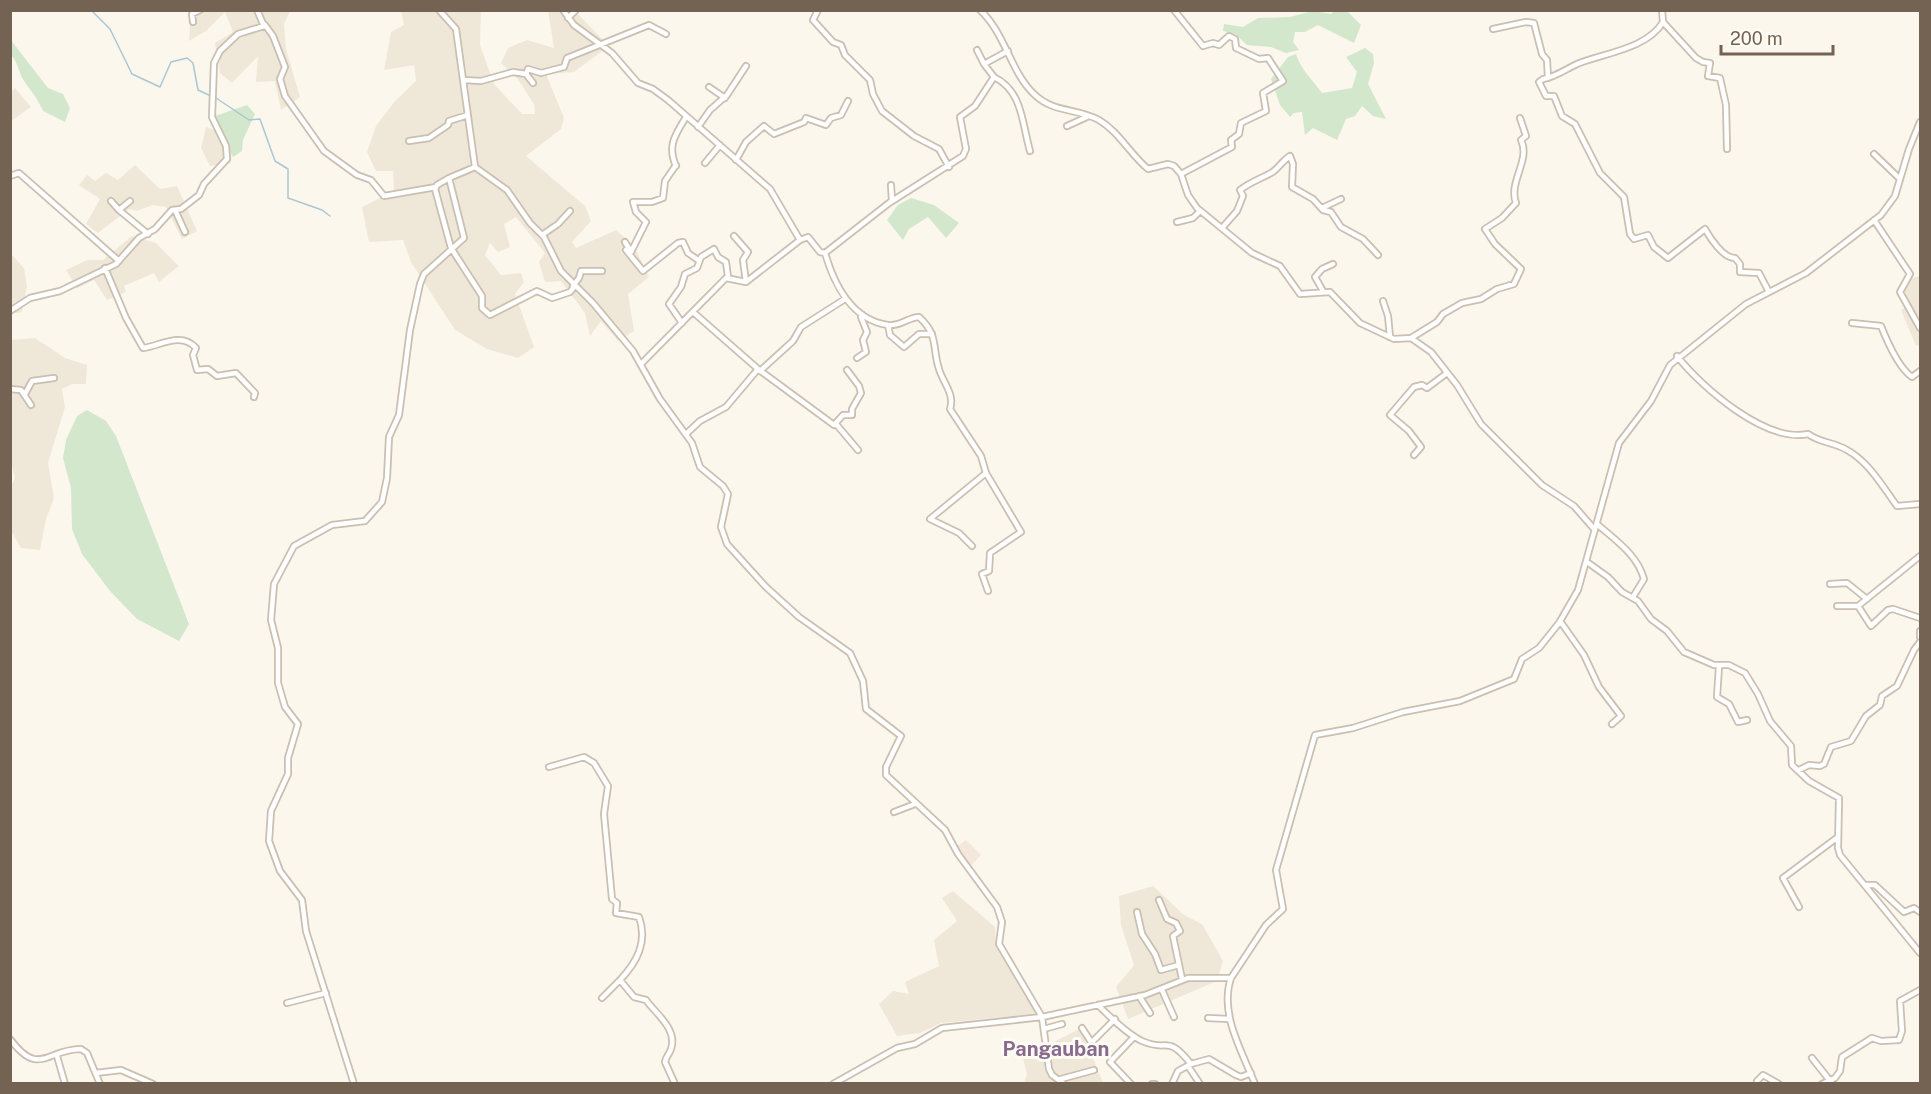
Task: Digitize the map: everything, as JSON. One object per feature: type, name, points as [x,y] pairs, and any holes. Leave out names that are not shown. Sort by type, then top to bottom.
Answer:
[{"type":"street","points":[[193,22],[192,14],[200,10]]},
{"type":"street","points":[[257,10],[275,40],[284,66],[280,79],[285,96],[324,151],[357,175],[371,180],[384,196],[436,186],[448,178],[475,167]]},
{"type":"street","points":[[438,10],[455,26],[475,167],[507,190],[530,223],[542,235],[561,271],[573,286],[593,303],[641,364],[660,399],[692,443],[700,467],[723,486],[728,494],[721,526],[731,550],[799,617],[844,646],[856,663],[860,672],[866,709],[901,736],[886,766],[886,775],[945,830],[958,854],[997,907],[1002,922],[999,944],[1042,1017],[1049,1069],[1059,1081],[1094,1070]]},
{"type":"street","points":[[563,10],[568,18],[612,53],[638,82],[655,90],[770,189],[800,240]]},
{"type":"street","points":[[568,18],[576,10]]},
{"type":"street","points":[[818,10],[813,20],[833,42],[841,45],[845,55],[870,80],[873,94],[882,111],[914,136],[939,149],[949,167]]},
{"type":"street","points":[[980,10],[996,26],[1008,51],[1036,97],[1057,110],[1089,116],[1117,135],[1148,169],[1168,164],[1174,166],[1181,174],[1192,203],[1252,253],[1280,266],[1300,294],[1316,295],[1323,291],[1330,292],[1360,323],[1390,337],[1411,338],[1431,352],[1480,424],[1542,486],[1575,506],[1595,530]]},
{"type":"street","points":[[1174,10],[1203,46],[1213,43],[1219,45],[1229,36],[1235,39],[1236,48],[1259,59],[1268,58],[1283,81],[1262,94],[1266,111],[1241,123],[1239,134],[1231,140],[1232,147],[1181,174]]},
{"type":"street","points":[[1662,10],[1664,22],[1696,58],[1710,63],[1708,76],[1720,78],[1726,105],[1727,150]]},
{"type":"street","points":[[1493,29],[1502,25],[1506,27],[1526,22],[1534,23],[1542,54],[1547,60],[1548,78]]},
{"type":"street","points":[[1664,22],[1655,31],[1626,49],[1577,64],[1539,84],[1543,94],[1554,96],[1562,116],[1575,124],[1600,173],[1624,197],[1630,234],[1634,239],[1648,236],[1654,247],[1668,258],[1705,229],[1716,245],[1730,258],[1736,258],[1740,264],[1740,272],[1759,273],[1769,292]]},
{"type":"street","points":[[10,311],[28,299],[60,291],[119,261],[139,238],[148,234],[175,210],[199,195],[204,184],[227,159],[226,146],[212,117],[211,99],[215,60],[238,34],[265,25]]},
{"type":"street","points":[[526,74],[528,69],[541,73],[564,67],[567,58],[649,25],[666,34]]},
{"type":"street","points":[[977,50],[994,77],[1008,84],[1018,103],[1030,151]]},
{"type":"street","points":[[984,64],[1008,51]]},
{"type":"street","points":[[698,127],[712,108],[725,98],[746,66]]},
{"type":"street","points":[[464,81],[481,81],[513,72],[526,74],[533,83]]},
{"type":"street","points":[[825,253],[892,201],[963,156],[966,149],[960,117],[975,106],[994,77]]},
{"type":"street","points":[[709,87],[725,98]]},
{"type":"street","points":[[736,160],[746,142],[764,126],[774,134],[804,122],[806,118],[826,125],[832,117],[841,115],[848,101]]},
{"type":"street","points":[[409,141],[429,138],[448,126],[449,121],[468,115]]},
{"type":"street","points":[[1067,126],[1089,116]]},
{"type":"street","points":[[686,117],[671,142],[676,166],[665,181],[663,198],[652,202],[633,202],[635,211],[646,222],[631,252],[626,243],[624,249],[643,271],[678,243],[683,242],[688,253],[698,260]]},
{"type":"street","points":[[1411,338],[1462,303],[1481,299],[1497,289],[1515,284],[1518,279],[1521,269],[1495,244],[1485,230],[1502,218],[1516,203],[1513,194],[1526,150],[1521,139],[1526,136],[1520,118]]},
{"type":"street","points":[[1256,1083],[1229,1019],[1231,978],[1266,925],[1282,911],[1276,883],[1277,862],[1315,735],[1336,732],[1403,712],[1452,703],[1509,682],[1517,675],[1522,658],[1535,652],[1560,621],[1578,590],[1619,443],[1651,400],[1677,356],[1746,304],[1806,273],[1874,220],[1891,203],[1920,122]]},
{"type":"street","points":[[705,163],[720,145]]},
{"type":"street","points":[[1874,154],[1899,178]]},
{"type":"street","points":[[1222,228],[1237,212],[1242,196],[1240,190],[1254,179],[1273,172],[1290,156],[1293,164],[1292,187],[1331,212],[1341,227],[1363,239],[1378,255]]},
{"type":"street","points":[[10,176],[19,173],[119,261]]},
{"type":"street","points":[[354,1083],[306,931],[301,896],[280,871],[269,841],[271,811],[286,782],[288,758],[298,724],[285,706],[279,691],[278,648],[271,620],[274,584],[294,546],[332,525],[365,521],[379,507],[387,478],[389,437],[399,415],[410,330],[420,284],[432,266],[459,244],[465,236],[448,178]]},
{"type":"street","points":[[891,185],[892,201]]},
{"type":"street","points":[[436,186],[452,250],[482,296],[482,308],[490,315],[537,291],[552,298],[570,292],[581,271],[602,271]]},
{"type":"street","points":[[1322,208],[1341,199]]},
{"type":"street","points":[[111,201],[148,234]]},
{"type":"street","points":[[119,210],[130,201]]},
{"type":"street","points":[[175,210],[185,232]]},
{"type":"street","points":[[542,235],[570,211]]},
{"type":"street","points":[[1177,222],[1193,218],[1200,211]]},
{"type":"street","points":[[1874,220],[1910,274],[1900,292],[1920,328]]},
{"type":"street","points":[[734,236],[748,252],[743,260],[746,282]]},
{"type":"street","points":[[746,282],[800,240],[808,237],[820,252],[825,253],[845,299],[863,315],[888,325],[905,322],[916,316],[922,319],[936,344],[938,367],[953,399],[950,409],[981,456],[986,473],[1021,532],[990,553],[989,571],[982,574],[988,591]]},
{"type":"street","points":[[682,323],[669,304],[681,287],[685,274],[697,268],[698,260],[714,249],[718,256],[726,262],[728,277]]},
{"type":"street","points":[[1323,291],[1315,277],[1322,268],[1333,264]]},
{"type":"street","points":[[105,268],[126,318],[143,348],[171,339],[192,344],[196,348],[193,355],[197,370],[208,369],[217,376],[236,373],[255,393],[254,398]]},
{"type":"street","points":[[728,277],[746,282]]},
{"type":"street","points":[[641,364],[728,277]]},
{"type":"street","points":[[686,434],[700,421],[726,407],[759,370],[793,341],[801,327],[845,299]]},
{"type":"street","points":[[1383,301],[1388,316],[1390,337]]},
{"type":"street","points":[[693,312],[759,370],[831,424],[836,424],[858,450]]},
{"type":"street","points":[[857,358],[866,352],[863,340],[867,332],[861,317],[863,315]]},
{"type":"street","points":[[1852,323],[1881,326],[1888,344],[1906,372],[1912,377],[1920,370]]},
{"type":"street","points":[[888,325],[890,335],[904,347],[919,334],[932,334]]},
{"type":"street","points":[[1677,356],[1693,376],[1715,395],[1746,416],[1780,433],[1798,437],[1808,434],[1816,440],[1847,450],[1865,465],[1897,506],[1920,504]]},
{"type":"street","points":[[836,424],[843,416],[852,415],[852,408],[861,393],[847,370]]},
{"type":"street","points":[[1414,455],[1420,446],[1409,431],[1390,415],[1414,387],[1427,388],[1447,373]]},
{"type":"street","points":[[25,394],[32,381],[54,378]]},
{"type":"street","points":[[10,389],[21,390],[31,405]]},
{"type":"street","points":[[972,546],[958,533],[930,519],[986,473]]},
{"type":"street","points":[[1597,524],[1626,549],[1639,564],[1644,579],[1633,597]]},
{"type":"street","points":[[1837,606],[1858,606],[1920,556]]},
{"type":"street","points":[[1587,562],[1608,577],[1622,592],[1633,597],[1655,623],[1667,631],[1684,652],[1719,666],[1729,665],[1748,677],[1770,721],[1791,746],[1792,765],[1809,781],[1839,798],[1840,855],[1920,953]]},
{"type":"street","points":[[1830,584],[1847,583],[1867,599]]},
{"type":"street","points":[[1858,606],[1871,626],[1888,610],[1893,609],[1920,618]]},
{"type":"street","points":[[1560,621],[1584,655],[1599,687],[1621,716],[1612,724]]},
{"type":"street","points":[[1920,631],[1920,637]]},
{"type":"street","points":[[1799,770],[1803,766],[1824,764],[1831,747],[1851,741],[1866,716],[1880,705],[1884,694],[1898,686],[1920,642]]},
{"type":"street","points":[[1719,666],[1717,697],[1729,704],[1738,722],[1746,720]]},
{"type":"street","points":[[549,768],[584,757],[594,764],[608,786],[604,814],[612,899],[617,903],[616,913],[639,917],[643,932],[635,963],[602,998]]},
{"type":"street","points":[[894,812],[915,804]]},
{"type":"street","points":[[1799,907],[1783,878],[1838,837]]},
{"type":"street","points":[[1865,885],[1875,885],[1904,912],[1914,908],[1920,912]]},
{"type":"street","points":[[1159,900],[1167,920],[1174,922],[1180,931],[1173,936],[1182,979]]},
{"type":"street","points":[[1137,912],[1144,941],[1155,954],[1160,969],[1179,965]]},
{"type":"street","points":[[833,1083],[897,1048],[915,1044],[942,1028],[1042,1017],[1162,990],[1182,979],[1231,978]]},
{"type":"street","points":[[620,981],[634,997],[646,1000],[654,1012],[666,1021],[672,1048],[665,1062],[675,1083]]},
{"type":"street","points":[[1162,990],[1174,1017]]},
{"type":"street","points":[[1832,1083],[1840,1071],[1842,1057],[1870,1039],[1899,1040],[1902,1031],[1900,1001],[1920,990]]},
{"type":"street","points":[[287,1003],[326,993]]},
{"type":"street","points":[[1139,996],[1150,1013]]},
{"type":"street","points":[[1098,1005],[1134,1037],[1150,1043],[1176,1046],[1200,1083]]},
{"type":"street","points":[[1208,1018],[1229,1019]]},
{"type":"street","points":[[1092,1042],[1115,1019]]},
{"type":"street","points":[[1044,1029],[1062,1024]]},
{"type":"street","points":[[1082,1028],[1097,1051]]},
{"type":"street","points":[[1131,1083],[1110,1062],[1134,1037]]},
{"type":"street","points":[[10,1039],[29,1059],[41,1060],[81,1049],[87,1053],[100,1083]]},
{"type":"street","points":[[57,1056],[65,1083]]},
{"type":"street","points":[[1812,1058],[1832,1083]]},
{"type":"street","points":[[1172,1083],[1176,1073],[1190,1065],[1209,1059],[1241,1077],[1251,1073]]},
{"type":"street","points":[[96,1072],[121,1070],[153,1083]]},
{"type":"street","points":[[1757,1081],[1763,1075],[1779,1083],[1785,1083]]},
{"type":"street","points":[[1822,1083],[1832,1083]]},
{"type":"shaded area","points":[[191,11],[290,11],[284,24],[286,49],[300,97],[281,110],[275,81],[256,82],[258,56],[232,83],[220,73],[215,43],[233,32],[225,12],[206,31],[189,41]]},
{"type":"shaded area","points":[[401,11],[481,11],[480,45],[494,84],[522,114],[535,114],[534,104],[517,78],[501,63],[508,48],[527,40],[554,48],[548,11],[575,11],[609,46],[574,72],[546,74],[564,118],[561,129],[526,156],[585,206],[591,221],[572,242],[576,248],[616,230],[634,246],[649,277],[628,294],[634,331],[618,341],[601,321],[590,336],[585,313],[561,281],[545,282],[539,262],[545,253],[516,217],[504,224],[510,247],[498,252],[490,243],[485,255],[501,275],[521,273],[524,282],[515,294],[534,347],[518,358],[487,349],[455,330],[411,262],[403,240],[369,242],[362,207],[394,191],[393,171],[376,171],[367,152],[376,126],[395,101],[416,81],[414,65],[384,70],[391,32],[404,25]]},
{"type":"shaded area","points":[[15,88],[31,107],[11,121],[11,93]]},
{"type":"shaded area","points":[[206,127],[222,133],[232,145],[231,163],[210,166],[201,148]]},
{"type":"shaded area","points":[[135,165],[160,189],[177,186],[197,231],[182,239],[166,207],[153,205],[137,211],[129,209],[98,233],[86,224],[100,199],[79,185],[87,175],[95,181],[106,173],[118,180]]},
{"type":"shaded area","points":[[132,236],[156,243],[179,266],[159,282],[154,273],[124,286],[126,292],[107,300],[94,280],[77,288],[66,270],[87,260],[103,260]]},
{"type":"shaded area","points":[[10,253],[24,268],[27,286],[22,312],[11,314]]},
{"type":"shaded area","points":[[1920,276],[1920,322],[1918,323],[1900,292],[1909,279]]},
{"type":"shaded area","points":[[1907,306],[1920,332],[1920,345],[1916,346],[1901,310]]},
{"type":"shaded area","points":[[35,338],[65,358],[87,365],[86,384],[72,384],[62,389],[65,407],[48,463],[54,498],[46,519],[40,550],[21,548],[11,531],[11,487],[15,478],[10,459],[11,340]]},
{"type":"shaded area","points":[[966,840],[981,855],[970,867],[955,848]]},
{"type":"shaded area","points":[[1153,886],[1184,915],[1202,924],[1223,961],[1217,981],[1128,1019],[1116,987],[1134,965],[1121,925],[1119,896]]},
{"type":"shaded area","points":[[953,891],[995,927],[996,947],[1036,1014],[941,1023],[920,1033],[897,1036],[879,1004],[893,991],[909,994],[905,982],[939,966],[934,940],[957,921],[942,898]]},
{"type":"shaded area","points":[[1081,1028],[1103,1083],[1024,1083],[1027,1074],[1023,1058]]},
{"type":"green space","points":[[1313,11],[1331,14],[1334,11],[1347,11],[1361,25],[1354,43],[1318,25],[1305,32],[1295,32],[1293,42],[1299,50],[1286,53],[1271,47],[1247,45],[1235,34],[1223,31],[1224,24],[1243,27],[1258,18],[1290,17]]},
{"type":"green space","points":[[10,39],[48,88],[63,94],[70,108],[65,122],[43,111],[22,78],[11,55]]},
{"type":"green space","points":[[1365,48],[1373,54],[1374,63],[1368,84],[1386,119],[1373,116],[1362,106],[1355,116],[1346,119],[1337,140],[1313,128],[1305,135],[1302,112],[1294,113],[1290,117],[1280,105],[1271,79],[1288,57],[1296,54],[1304,70],[1322,93],[1352,88],[1357,72],[1346,57]]},
{"type":"green space","points":[[247,105],[255,114],[243,140],[242,151],[233,157],[212,117]]},
{"type":"green space","points":[[911,198],[934,205],[959,223],[946,238],[928,217],[909,229],[903,240],[887,220],[898,205]]},
{"type":"green space","points":[[87,410],[106,421],[116,436],[189,624],[179,641],[137,619],[110,591],[82,554],[72,529],[71,488],[63,458],[66,440],[77,416]]},
{"type":"waterway","points":[[91,10],[110,29],[132,74],[160,87],[171,62],[187,58],[193,63],[198,90],[211,96]]},
{"type":"waterway","points":[[216,98],[249,120],[260,119],[275,161],[288,169],[288,198],[322,210],[330,216]]},
{"type":"district","name":"Pangauban","points":[[1056,1049]]}]
